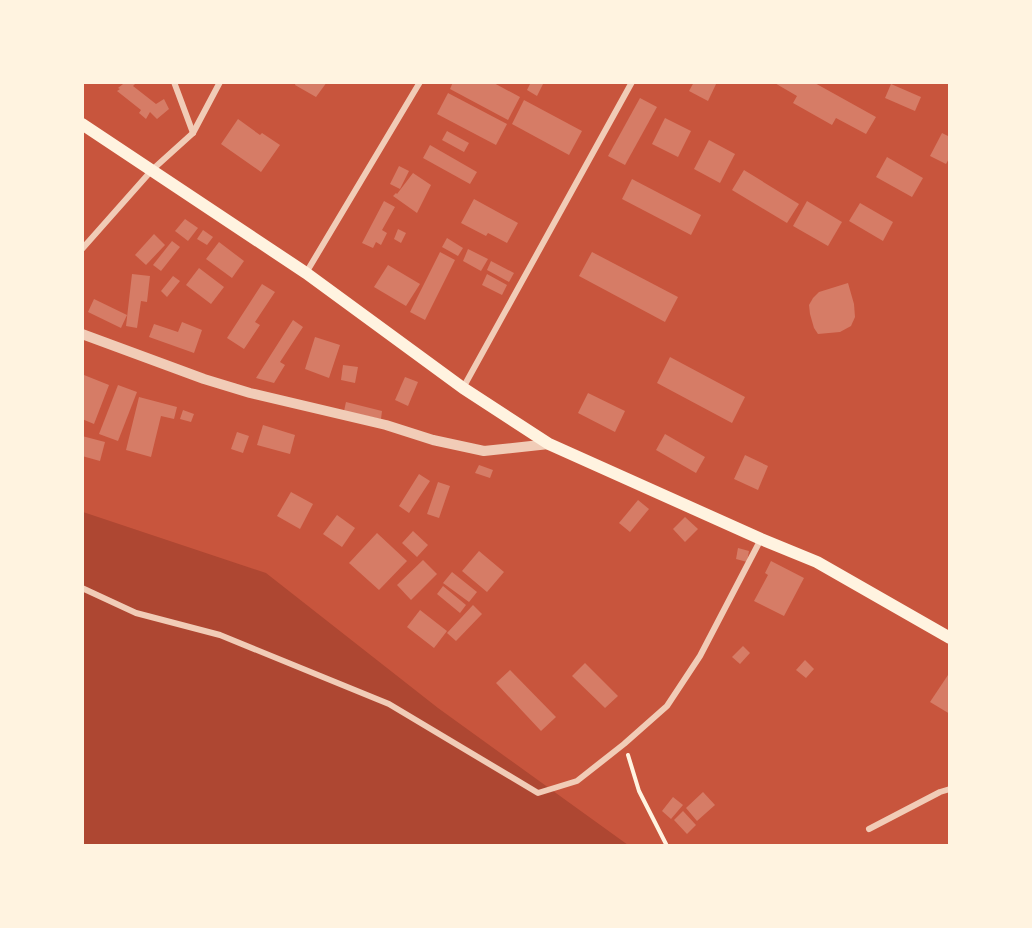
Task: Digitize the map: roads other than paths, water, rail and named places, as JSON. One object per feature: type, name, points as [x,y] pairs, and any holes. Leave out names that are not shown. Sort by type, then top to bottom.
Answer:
[{"type":"main road","points":[[82,124],[306,273],[463,388],[549,444],[817,562],[950,638]]},
{"type":"street","points":[[174,82],[193,133]]},
{"type":"street","points":[[82,249],[152,170],[193,133],[220,82]]},
{"type":"street","points":[[306,273],[420,82]]},
{"type":"street","points":[[463,388],[632,82]]},
{"type":"street","points":[[82,334],[204,379],[250,393],[386,425],[484,452],[549,444]]},
{"type":"street","points":[[82,588],[136,613],[220,635],[389,704],[538,793],[577,781],[667,706],[700,656],[761,539]]},
{"type":"street","points":[[869,829],[950,789]]}]
